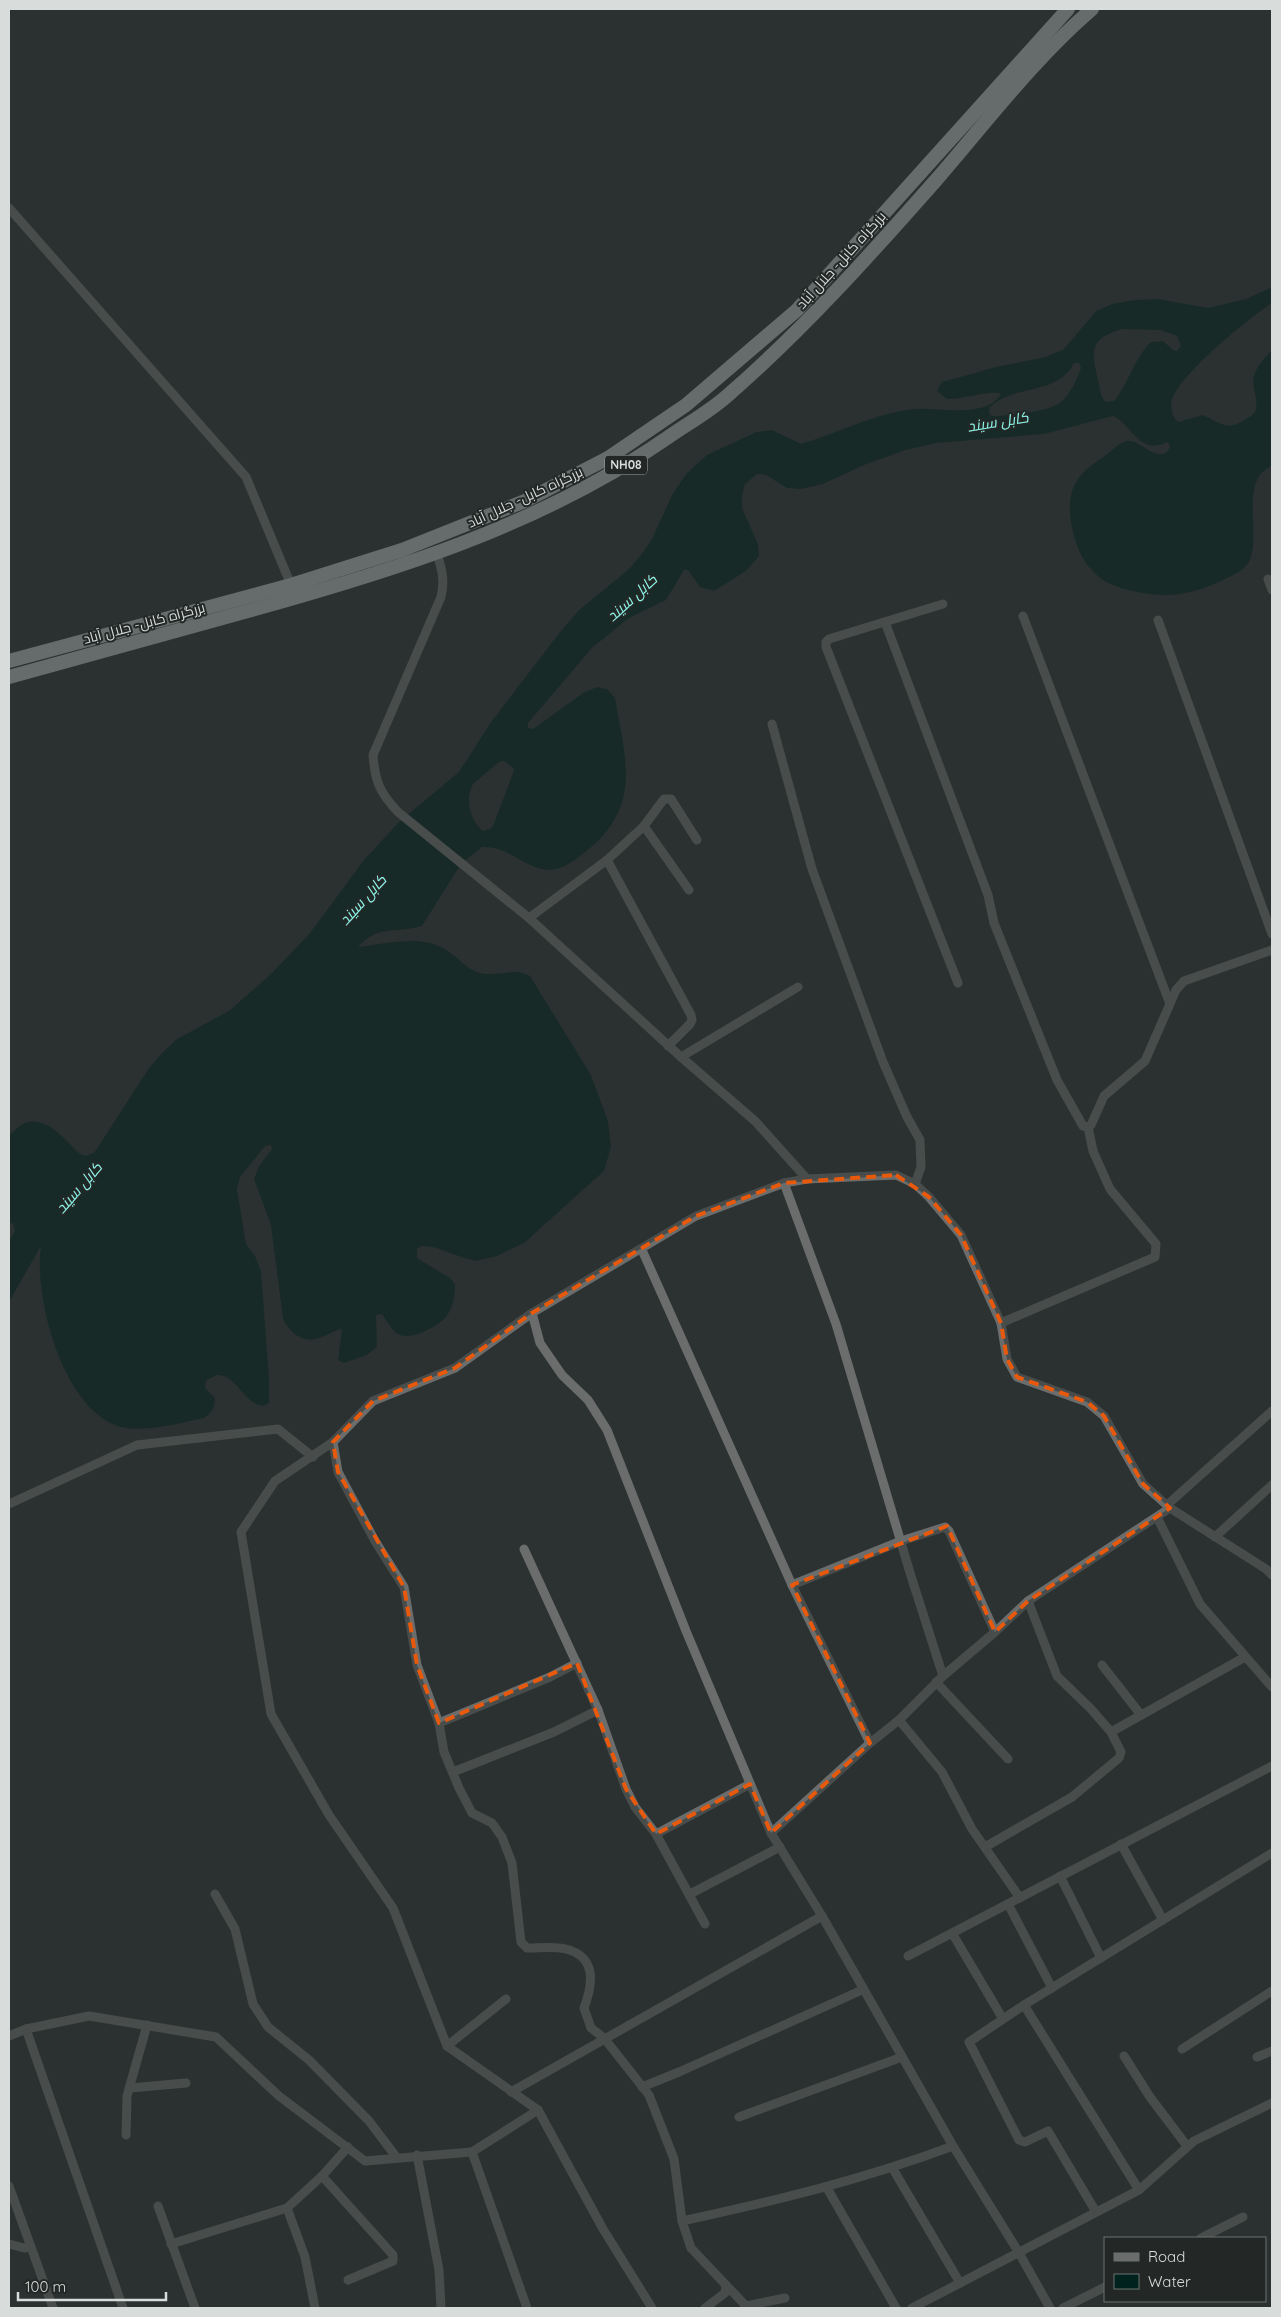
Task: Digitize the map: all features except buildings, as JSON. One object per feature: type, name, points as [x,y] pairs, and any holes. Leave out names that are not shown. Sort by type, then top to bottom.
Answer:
[{"type":"highway","name":"بزرگراه کابل- جلال آباد","points":[[9,677],[316,593],[406,565],[538,512],[593,484],[646,453],[724,399],[808,321],[936,180],[1017,85],[1077,22],[1092,9]]},
{"type":"highway","name":"بزرگراه کابل- جلال آباد","points":[[9,661],[291,585],[402,550],[525,501],[608,458],[686,405],[797,310],[1067,10]]},
{"type":"highway","points":[[1067,10],[1077,22]]},
{"type":"highway","points":[[797,310],[808,321]]},
{"type":"highway","points":[[402,550],[406,565]]},
{"type":"highway","points":[[311,578],[316,593]]},
{"type":"highway","points":[[251,596],[255,610]]},
{"type":"street","points":[[9,208],[246,477],[291,585]]},
{"type":"street","points":[[437,554],[443,575],[444,586],[441,597],[373,756],[375,775],[383,796],[398,812],[496,889],[680,1057],[755,1121],[807,1179]]},
{"type":"street","points":[[1268,579],[1272,590]]},
{"type":"street","points":[[943,604],[829,639],[826,642],[826,647],[958,983]]},
{"type":"street","points":[[1023,616],[1170,1004]]},
{"type":"street","points":[[1158,620],[1272,934]]},
{"type":"street","points":[[884,622],[988,895],[994,923],[1057,1080],[1083,1126],[1088,1127]]},
{"type":"street","points":[[772,724],[812,868],[883,1062],[907,1117],[920,1140],[921,1167],[915,1184]]},
{"type":"street","points":[[529,918],[607,860],[644,826],[664,799],[671,799],[697,840]]},
{"type":"street","points":[[644,826],[689,890]]},
{"type":"street","points":[[607,860],[691,1015],[692,1020],[690,1024],[668,1046]]},
{"type":"street","points":[[1088,1127],[1091,1125],[1104,1096],[1145,1061],[1176,990],[1184,981],[1272,950]]},
{"type":"street","points":[[680,1057],[798,987]]},
{"type":"street","points":[[1001,1323],[1155,1258],[1156,1244],[1110,1189],[1093,1151],[1088,1127]]},
{"type":"street","points":[[652,2308],[603,2229],[538,2110],[447,2046],[393,1908],[329,1815],[271,1714],[241,1532],[275,1481],[333,1442],[373,1400],[455,1368],[532,1313],[642,1250],[696,1216],[784,1183],[807,1179],[896,1175],[915,1184],[929,1197],[961,1235],[1001,1323],[1007,1359],[1017,1377],[1087,1402],[1104,1416],[1143,1484],[1169,1507],[1272,1575]]},
{"type":"street","points":[[784,1183],[836,1324],[943,1676]]},
{"type":"street","points":[[642,1250],[792,1585],[870,1742]]},
{"type":"street","points":[[532,1313],[540,1343],[562,1375],[588,1400],[608,1430],[686,1631],[771,1833],[822,1916],[862,1990],[1050,2308]]},
{"type":"street","points":[[771,1833],[870,1742],[899,1720],[936,1682],[1028,1601],[1157,1517],[1272,1411]]},
{"type":"street","points":[[9,1504],[138,1445],[278,1429],[313,1457]]},
{"type":"street","points":[[333,1442],[338,1472],[375,1541],[404,1587],[417,1664],[439,1724],[444,1752],[472,1813],[492,1823],[502,1837],[512,1862],[521,1942],[527,1948],[565,1949],[581,1955],[590,1969],[591,1990],[584,2008],[591,2028],[604,2038],[642,2087],[652,2104],[674,2159],[682,2221],[691,2248],[746,2306],[785,2298]]},
{"type":"street","points":[[1215,1537],[1272,1485]]},
{"type":"street","points":[[1157,1517],[1200,1604],[1272,1687]]},
{"type":"street","points":[[792,1585],[901,1542],[947,1528],[995,1632]]},
{"type":"street","points":[[524,1549],[598,1710],[626,1789],[635,1807],[656,1834],[705,1924]]},
{"type":"street","points":[[985,1848],[1072,1797],[1119,1758],[1120,1748],[1111,1732],[1091,1709],[1057,1676],[1028,1601]]},
{"type":"street","points":[[1111,1732],[1246,1657]]},
{"type":"street","points":[[439,1724],[550,1677],[577,1663]]},
{"type":"street","points":[[1102,1665],[1141,1715]]},
{"type":"street","points":[[936,1682],[1008,1759]]},
{"type":"street","points":[[453,1772],[554,1732],[598,1710]]},
{"type":"street","points":[[899,1720],[942,1772],[972,1829],[1020,1898]]},
{"type":"street","points":[[908,1956],[1272,1766]]},
{"type":"street","points":[[656,1834],[750,1784]]},
{"type":"street","points":[[1121,1844],[1163,1920]]},
{"type":"street","points":[[690,1894],[780,1847]]},
{"type":"street","points":[[1096,2212],[1048,2130],[1025,2142],[1019,2140],[969,2044],[971,2040],[1024,2005],[1272,1854]]},
{"type":"street","points":[[1060,1876],[1101,1958]]},
{"type":"street","points":[[215,1894],[235,1929],[252,2004],[268,2028],[322,2074],[369,2121],[397,2158]]},
{"type":"street","points":[[1008,1904],[1052,1988]]},
{"type":"street","points":[[511,2092],[822,1916]]},
{"type":"street","points":[[952,1933],[1003,2019]]},
{"type":"street","points":[[642,2087],[862,1990]]},
{"type":"street","points":[[1182,2048],[1272,1991]]},
{"type":"street","points":[[447,2046],[506,1999]]},
{"type":"street","points":[[1024,2005],[1139,2190]]},
{"type":"street","points":[[9,2036],[26,2029],[89,2016],[216,2037],[280,2096],[365,2161],[417,2155],[472,2152],[538,2110]]},
{"type":"street","points":[[126,2134],[127,2096],[147,2026]]},
{"type":"street","points":[[26,2029],[123,2308]]},
{"type":"street","points":[[1257,2057],[1272,2052]]},
{"type":"street","points":[[1124,2056],[1150,2097],[1187,2146]]},
{"type":"street","points":[[739,2117],[902,2057]]},
{"type":"street","points":[[130,2088],[186,2083]]},
{"type":"street","points":[[915,2308],[1139,2190],[1187,2146],[1272,2104]]},
{"type":"street","points":[[682,2221],[827,2188],[893,2169],[953,2146]]},
{"type":"street","points":[[171,2244],[287,2208],[322,2176],[348,2147]]},
{"type":"street","points":[[472,2152],[527,2308]]},
{"type":"street","points":[[417,2155],[439,2270],[442,2308]]},
{"type":"street","points":[[893,2169],[960,2283]]},
{"type":"street","points":[[322,2176],[393,2255],[393,2261],[348,2280]]},
{"type":"street","points":[[9,2186],[11,2202],[53,2308]]},
{"type":"street","points":[[827,2188],[896,2308]]},
{"type":"street","points":[[158,2206],[195,2308]]},
{"type":"street","points":[[287,2208],[304,2257],[315,2308]]},
{"type":"street","points":[[1203,2237],[1243,2217]]},
{"type":"street","points":[[9,2244],[30,2246]]},
{"type":"street","points":[[705,2308],[725,2292],[726,2285]]},
{"type":"street","points":[[1064,2308],[1104,2288]]},
{"type":"highlighted area","points":[[896,1175],[929,1197],[961,1235],[1001,1323],[1007,1359],[1017,1377],[1087,1402],[1104,1416],[1143,1484],[1170,1508],[1028,1601],[995,1632],[947,1526],[792,1585],[870,1743],[771,1833],[750,1784],[656,1834],[626,1789],[577,1663],[439,1723],[417,1665],[404,1587],[338,1472],[333,1442],[373,1401],[455,1368],[532,1313],[696,1216],[784,1183]]},
{"type":"water","name":"کابل سيند","points":[[1272,287],[1272,303],[1247,321],[1201,362],[1178,389],[1171,403],[1173,415],[1178,422],[1203,415],[1224,425],[1229,426],[1239,423],[1255,411],[1256,403],[1253,384],[1255,372],[1272,350],[1272,466],[1262,473],[1256,482],[1253,494],[1253,549],[1250,560],[1239,572],[1208,587],[1191,592],[1162,595],[1119,587],[1101,579],[1089,567],[1079,550],[1072,527],[1070,503],[1075,484],[1081,475],[1115,447],[1127,441],[1132,441],[1155,453],[1161,454],[1170,447],[1168,442],[1158,445],[1143,443],[1113,416],[1044,434],[936,443],[906,450],[864,465],[823,484],[801,489],[787,488],[766,475],[757,474],[745,484],[742,508],[758,544],[759,556],[746,571],[714,591],[700,587],[688,570],[684,570],[666,600],[629,618],[593,647],[528,723],[528,728],[533,729],[583,693],[597,687],[607,689],[615,698],[626,763],[626,783],[615,819],[602,837],[574,861],[553,870],[534,867],[499,849],[482,847],[461,864],[422,926],[380,932],[358,947],[402,941],[425,942],[445,949],[470,969],[480,973],[518,972],[530,976],[591,1075],[608,1121],[611,1147],[604,1171],[524,1243],[497,1256],[477,1261],[433,1247],[422,1246],[417,1249],[417,1258],[450,1278],[455,1284],[454,1299],[448,1314],[432,1328],[416,1335],[408,1336],[401,1336],[396,1333],[382,1314],[376,1315],[377,1347],[367,1355],[344,1363],[338,1360],[342,1329],[308,1340],[293,1333],[283,1319],[271,1225],[254,1179],[259,1166],[272,1149],[271,1145],[265,1146],[240,1177],[237,1189],[246,1244],[255,1256],[261,1271],[269,1377],[269,1403],[263,1406],[256,1404],[230,1379],[217,1375],[207,1380],[205,1385],[206,1389],[215,1398],[214,1407],[204,1418],[173,1425],[130,1429],[121,1427],[101,1417],[83,1400],[69,1377],[57,1350],[48,1322],[42,1294],[41,1246],[9,1302],[9,1241],[15,1231],[13,1224],[9,1222],[9,1135],[25,1123],[41,1122],[55,1130],[79,1153],[85,1156],[94,1153],[149,1068],[164,1051],[177,1039],[229,1011],[272,973],[310,933],[364,860],[399,822],[459,772],[491,722],[560,632],[579,610],[628,570],[641,555],[652,539],[672,495],[686,474],[707,455],[756,432],[772,430],[801,444],[899,411],[914,409],[961,410],[984,407],[994,402],[1001,394],[991,393],[947,399],[937,391],[942,382],[996,367],[1045,357],[1063,350],[1096,311],[1112,304],[1134,300],[1158,299],[1208,308],[1246,299]],"holes":[[[1123,329],[1160,330],[1177,336],[1181,346],[1177,351],[1173,350],[1163,341],[1151,342],[1140,355],[1114,401],[1106,402],[1101,395],[1094,361],[1095,347],[1104,337]],[[1074,363],[1079,363],[1081,368],[1075,383],[1066,397],[1058,404],[1044,409],[1016,414],[992,416],[989,413],[990,407],[1000,400],[1058,381]],[[504,761],[514,769],[493,826],[483,831],[472,815],[469,796],[473,784],[499,762]]]}]
